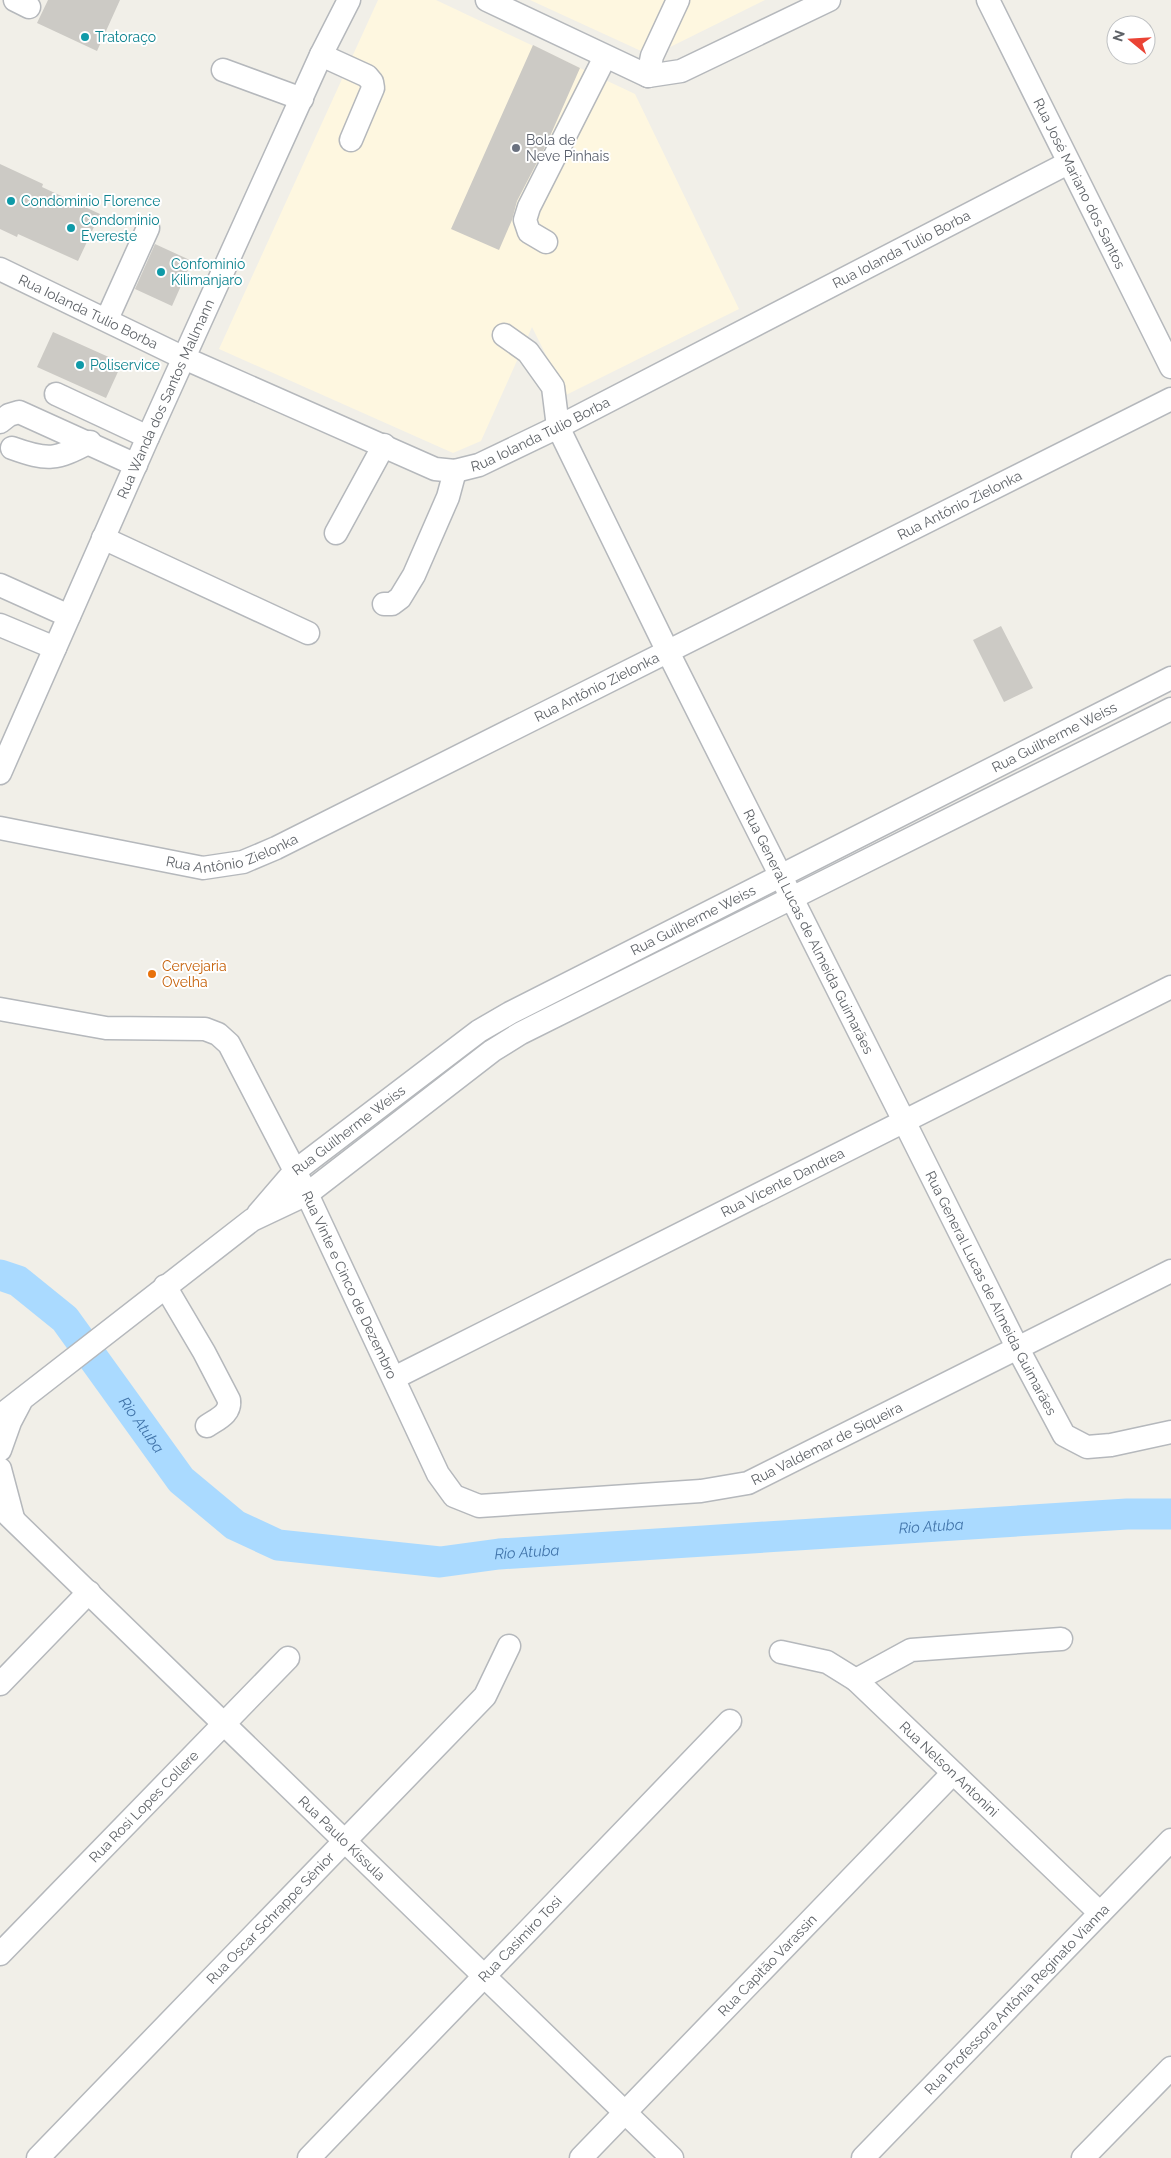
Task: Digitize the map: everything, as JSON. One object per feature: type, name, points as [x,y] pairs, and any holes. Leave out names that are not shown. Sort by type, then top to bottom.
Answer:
[{"type":"street","name":"Rua Wanda dos Santos Mallmann","points":[[0,773],[148,437],[321,55],[349,0]]},
{"type":"street","points":[[487,0],[648,76],[681,71],[829,0]]},
{"type":"street","points":[[648,76],[652,56],[678,0]]},
{"type":"street","name":"Rua José Mariano dos Santos","points":[[988,0],[1171,367]]},
{"type":"street","points":[[321,55],[367,76],[372,82],[373,88],[350,140]]},
{"type":"street","points":[[546,242],[529,232],[526,220],[529,207],[605,57]]},
{"type":"street","points":[[222,70],[302,99]]},
{"type":"street","name":"Rua Iolanda Tulio Borba","points":[[0,269],[107,319],[184,358],[435,469],[456,471],[479,465],[558,427],[1068,163]]},
{"type":"street","points":[[107,319],[148,228]]},
{"type":"street","name":"Rua General Lucas de Almeida Guimarães","points":[[504,334],[528,352],[553,386],[558,427],[668,652],[1018,1349],[1064,1435],[1087,1446],[1111,1445],[1171,1432]]},
{"type":"street","points":[[56,394],[148,437]]},
{"type":"street","name":"Rua Antônio Zielonka","points":[[0,828],[203,868],[243,862],[276,848],[1171,399]]},
{"type":"street","points":[[0,422],[8,416],[19,412],[90,442],[136,465]]},
{"type":"street","points":[[12,448],[35,456],[54,458],[90,442]]},
{"type":"street","points":[[336,534],[384,445]]},
{"type":"street","points":[[384,604],[392,604],[400,598],[414,575],[448,497],[456,471]]},
{"type":"street","points":[[103,538],[308,633]]},
{"type":"street","points":[[0,585],[69,616]]},
{"type":"street","points":[[0,625],[55,648]]},
{"type":"street","name":"Rua Guilherme Weiss","points":[[0,1416],[252,1220],[295,1171],[478,1031],[510,1013],[1171,678]]},
{"type":"street","name":"Rua Guilherme Weiss","points":[[252,1220],[307,1194],[492,1051],[521,1034],[1171,709]]},
{"type":"street","name":"Rua Vicente Dandrea","points":[[394,1378],[1171,987]]},
{"type":"street","name":"Rua Vinte e Cinco de Dezembro","points":[[0,1009],[106,1028],[205,1029],[218,1034],[229,1044],[307,1194],[438,1474],[454,1496]]},
{"type":"street","name":"Rua Valdemar de Siqueira","points":[[454,1496],[479,1506],[701,1491],[748,1483],[1171,1271]]},
{"type":"street","points":[[165,1286],[204,1352],[229,1400],[230,1406],[227,1412],[207,1426]]},
{"type":"street","points":[[0,1450],[10,1422],[28,1395]]},
{"type":"street","name":"Rua Paulo Kissula","points":[[0,1469],[7,1513],[672,2158]]},
{"type":"street","points":[[0,1684],[89,1592]]},
{"type":"street","points":[[856,1680],[911,1650],[1061,1639]]},
{"type":"street","name":"Rua Oscar Schrappe Sênior","points":[[38,2158],[486,1696],[509,1646]]},
{"type":"street","name":"Rua Nelson Antonini","points":[[781,1652],[827,1662],[856,1680],[1100,1913]]},
{"type":"street","name":"Rua Rosi Lopes Collere","points":[[0,1954],[288,1658]]},
{"type":"street","name":"Rua Casimiro Tosi","points":[[309,2158],[730,1721]]},
{"type":"street","name":"Rua Capitão Varassin","points":[[581,2158],[953,1773]]},
{"type":"street","name":"Rua Professora Antônia Reginato Vianna","points":[[863,2158],[1171,1840]]},
{"type":"street","points":[[1083,2158],[1171,2068]]},
{"type":"shaded area","points":[[378,0],[436,0],[635,94],[739,309],[566,395],[532,327],[481,441],[453,453],[219,349]]},
{"type":"shaded area","points":[[530,0],[765,0],[652,56]]},
{"type":"building","name":"Tratoraço","points":[[48,0],[120,0],[97,51],[37,23]]},
{"type":"building","name":"Bola de Neve Pinhais","points":[[533,45],[580,68],[547,143],[517,201],[512,220],[499,250],[451,229]]},
{"type":"building","points":[[0,164],[43,184],[42,187],[100,214],[78,261],[18,234],[17,237],[0,229]]},
{"type":"building","name":"Confominio Kilimanjaro","points":[[155,244],[192,261],[172,306],[135,289]]},
{"type":"building","name":"Poliservice","points":[[53,332],[122,363],[106,398],[37,367]]},
{"type":"building","points":[[1001,626],[1033,688],[1004,702],[973,640]]},
{"type":"waterway","name":"Rio Atuba","points":[[0,1275],[18,1281],[65,1319],[181,1480],[235,1525],[278,1545],[440,1562],[499,1554],[1127,1514],[1171,1514]]},
{"type":"place","name":"Tratoraço","points":[[85,37]]},
{"type":"place","name":"Bola de Neve Pinhais","points":[[516,148]]},
{"type":"place","name":"Condominio Florence","points":[[11,201]]},
{"type":"place","name":"Condominio Evereste","points":[[71,228]]},
{"type":"place","name":"Confominio Kilimanjaro","points":[[161,272]]},
{"type":"place","name":"Poliservice","points":[[80,365]]},
{"type":"place","name":"Cervejaria Ovelha","points":[[152,974]]}]
